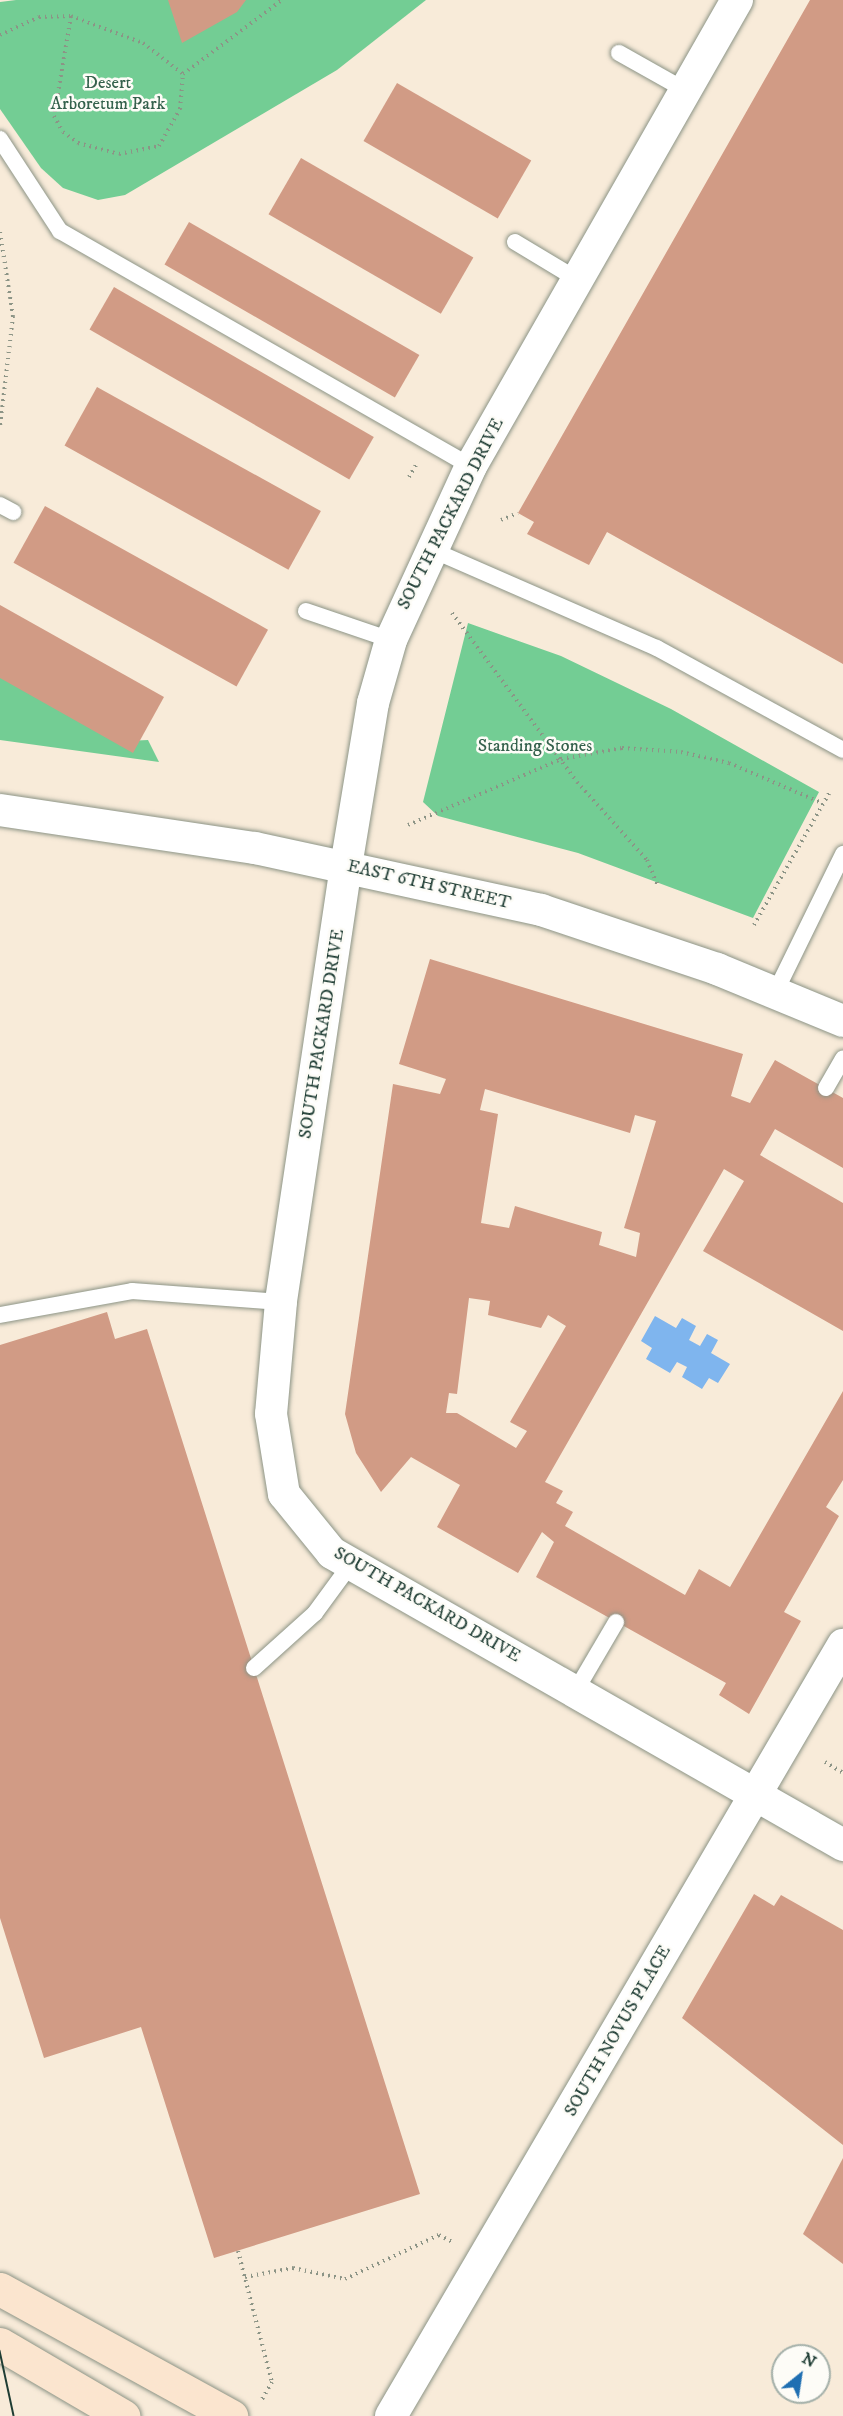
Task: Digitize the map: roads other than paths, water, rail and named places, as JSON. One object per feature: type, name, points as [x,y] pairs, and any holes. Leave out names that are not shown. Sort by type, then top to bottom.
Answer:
[{"type":"main road","points":[[0,2289],[245,2412]]},
{"type":"main road","points":[[0,2344],[123,2416]]},
{"type":"street","name":"SOUTH PACKARD DRIVE","points":[[737,0],[471,466],[430,549],[391,640],[373,703],[346,866],[280,1302],[271,1414],[284,1494],[332,1553],[843,1845]]},
{"type":"street","name":"EAST 6TH STREET","points":[[0,810],[346,866],[541,910],[775,993],[843,1021]]},
{"type":"street","name":"SOUTH NOVUS PLACE","points":[[391,2416],[843,1645]]},
{"type":"lane","points":[[619,53],[685,90]]},
{"type":"lane","points":[[0,139],[60,231],[471,466]]},
{"type":"lane","points":[[515,242],[578,280]]},
{"type":"lane","points":[[430,549],[657,648],[843,750]]},
{"type":"lane","points":[[306,611],[391,640]]},
{"type":"lane","points":[[775,993],[843,854]]},
{"type":"lane","points":[[826,1088],[843,1058]]},
{"type":"lane","points":[[0,1315],[132,1291],[280,1302]]},
{"type":"lane","points":[[254,1668],[315,1612],[351,1564]]},
{"type":"lane","points":[[575,1692],[616,1622]]},
{"type":"water","points":[[655,1316],[676,1328],[682,1318],[696,1326],[689,1340],[700,1346],[707,1334],[718,1340],[711,1353],[730,1364],[718,1383],[709,1378],[702,1389],[682,1377],[687,1367],[677,1362],[670,1373],[646,1359],[652,1348],[641,1341]]},
{"type":"tram line","points":[[0,2351],[14,2416]]},
{"type":"park label","name":"Desert Arboretum Park","points":[[108,94]]},
{"type":"park label","name":"Standing Stones","points":[[535,746]]}]
